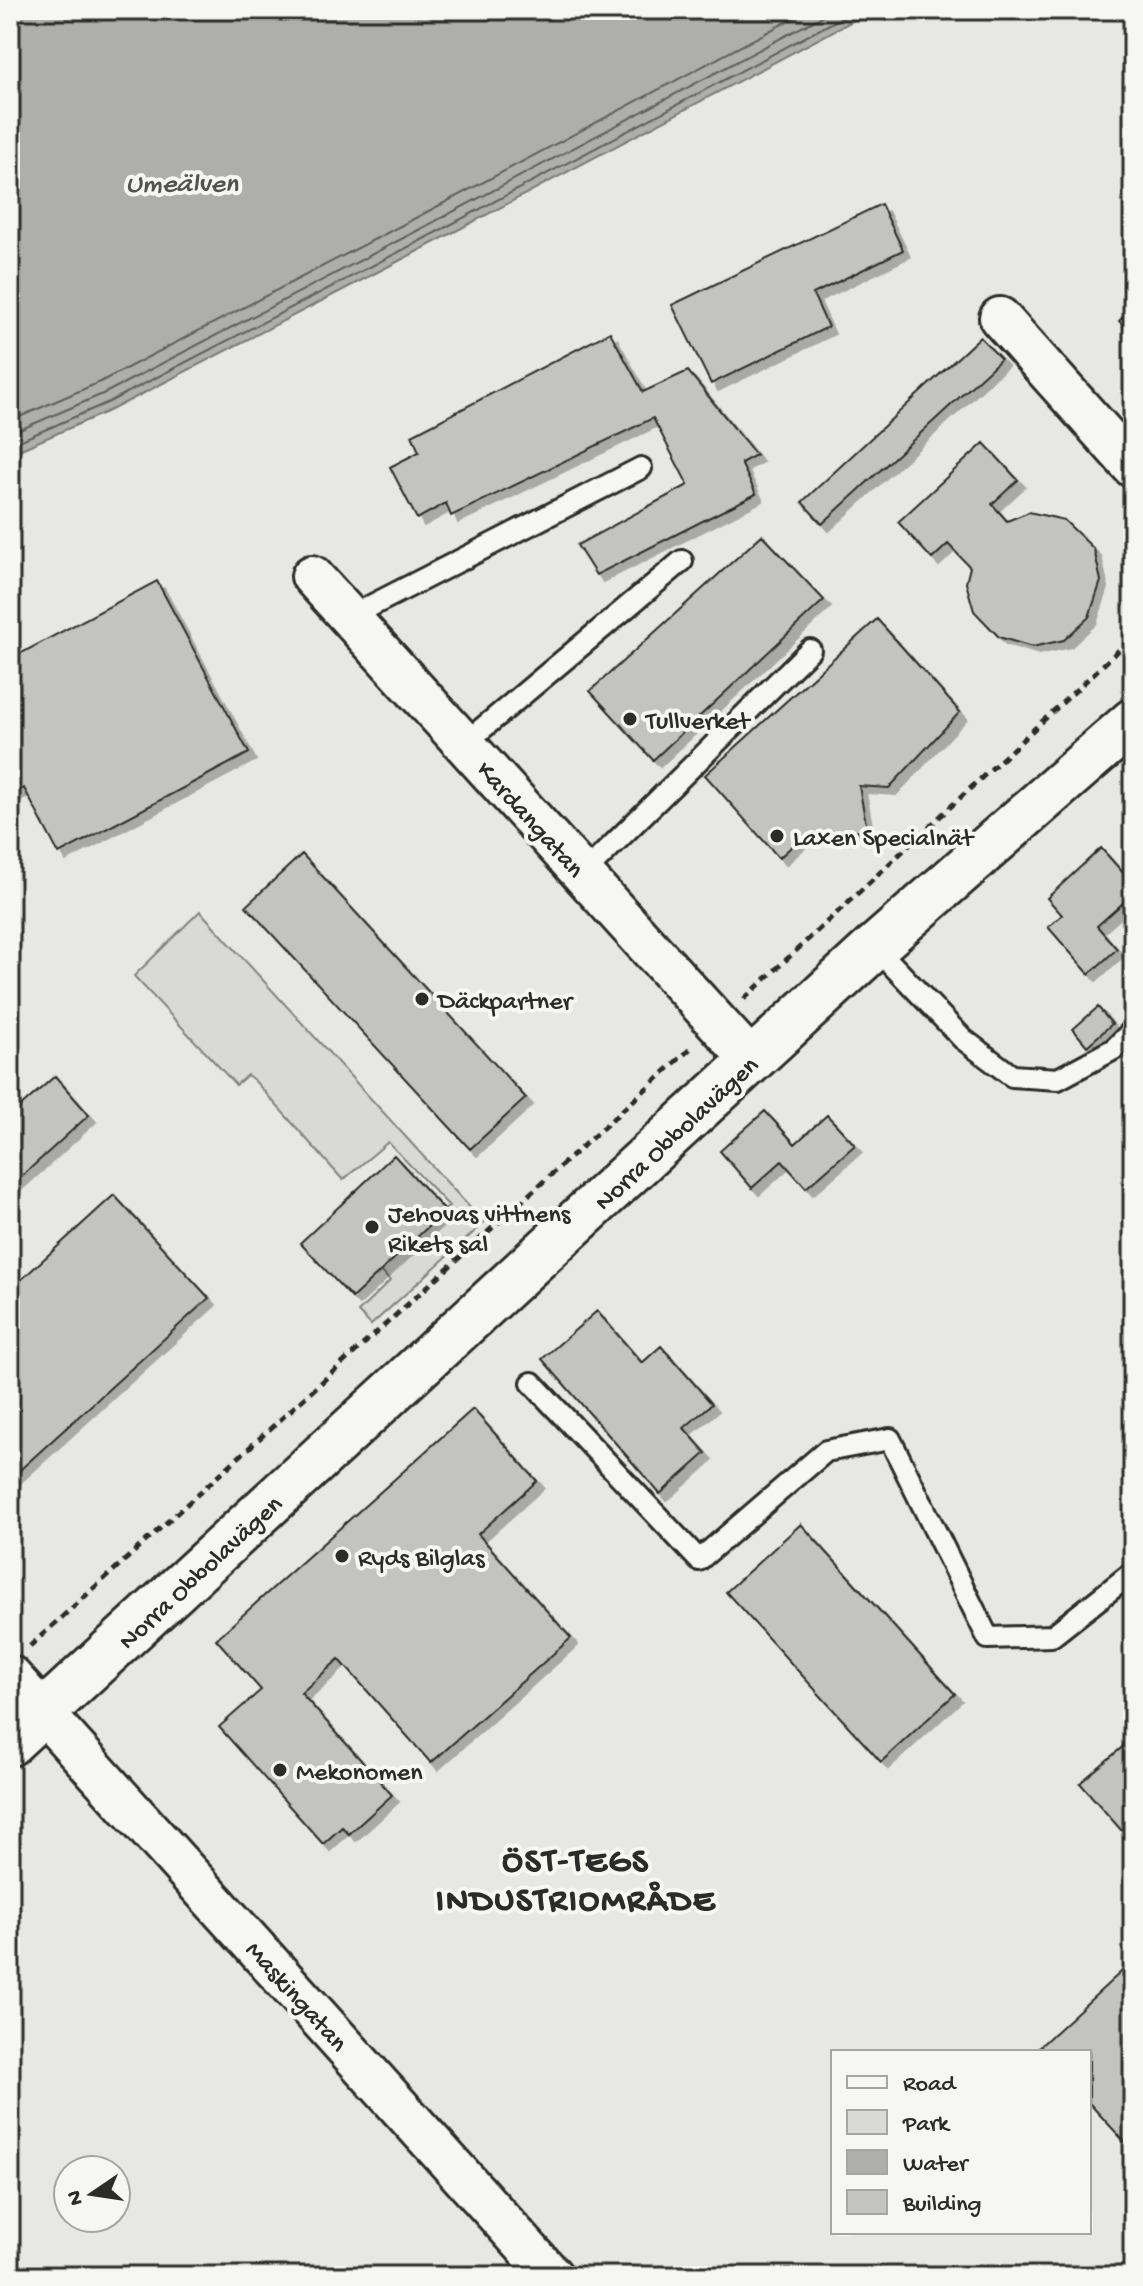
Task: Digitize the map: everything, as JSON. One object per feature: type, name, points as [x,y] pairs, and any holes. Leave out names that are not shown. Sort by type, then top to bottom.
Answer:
[{"type":"street","points":[[1000,318],[1133,467]]},
{"type":"street","name":"Kardangatan","points":[[312,576],[752,1061]]},
{"type":"street","name":"Norra Obbolavägen","points":[[10,1743],[875,947],[1133,721]]},
{"type":"street","name":"Maskingatan","points":[[16,1665],[44,1714],[552,2276]]},
{"type":"lane","points":[[349,617],[641,468]]},
{"type":"lane","points":[[465,743],[682,561]]},
{"type":"lane","points":[[582,875],[810,650]]},
{"type":"lane","points":[[875,947],[963,1039],[1012,1076],[1058,1079],[1114,1049],[1133,1030]]},
{"type":"lane","points":[[532,1383],[699,1560],[826,1451],[890,1439],[988,1638],[1052,1636],[1133,1572]]},
{"type":"path","points":[[16,1665],[607,1122],[718,1024],[1133,637]]},
{"type":"shaded area","points":[[873,10],[1133,10],[1133,2276],[10,2276],[10,454],[113,409]]},
{"type":"green space","points":[[200,911],[484,1223],[371,1325],[358,1312],[390,1281],[381,1271],[449,1206],[388,1142],[343,1180],[254,1080],[247,1075],[236,1085],[134,976]]},
{"type":"water","name":"Umeälven","points":[[10,10],[873,10],[113,409],[10,454]]},
{"type":"building","points":[[881,204],[903,250],[813,294],[828,327],[711,384],[672,305]]},
{"type":"building","points":[[1133,306],[1133,335],[1119,321]]},
{"type":"building","points":[[610,332],[643,392],[688,371],[756,455],[741,463],[756,494],[596,575],[577,545],[688,485],[653,418],[451,516],[446,503],[417,519],[390,467],[419,452],[412,435]]},
{"type":"building","points":[[980,337],[1001,359],[822,524],[802,502]]},
{"type":"building","points":[[984,443],[1018,480],[992,504],[1007,521],[1029,512],[1064,520],[1094,549],[1101,581],[1089,617],[1064,640],[1032,647],[999,637],[974,611],[966,583],[970,567],[948,544],[932,559],[898,522]]},
{"type":"building","points":[[762,535],[824,600],[653,760],[590,691]]},
{"type":"building","points":[[157,581],[249,753],[59,854],[24,788],[10,795],[10,659]]},
{"type":"building","points":[[877,619],[960,712],[889,788],[859,786],[867,829],[800,839],[779,858],[705,775]]},
{"type":"building","points":[[1101,848],[1133,884],[1133,894],[1097,926],[1117,949],[1089,974],[1048,927],[1062,915],[1047,898]]},
{"type":"building","points":[[302,854],[526,1098],[470,1149],[246,906]]},
{"type":"building","points":[[1098,1007],[1112,1024],[1087,1046],[1073,1029]]},
{"type":"building","points":[[55,1076],[89,1115],[10,1187],[10,1116]]},
{"type":"building","points":[[765,1111],[795,1144],[827,1115],[855,1145],[806,1188],[782,1161],[752,1188],[720,1151]]},
{"type":"building","name":"Jehovas vittnens Rikets sal","points":[[394,1155],[445,1211],[352,1298],[300,1243]]},
{"type":"building","points":[[114,1195],[209,1298],[10,1479],[10,1290]]},
{"type":"building","points":[[597,1311],[642,1363],[661,1346],[712,1404],[684,1428],[706,1453],[660,1494],[542,1359]]},
{"type":"building","points":[[473,1409],[537,1481],[478,1534],[571,1638],[431,1763],[339,1659],[301,1693],[392,1795],[349,1834],[342,1827],[323,1844],[219,1727],[261,1690],[216,1639]]},
{"type":"building","points":[[801,1524],[955,1694],[881,1762],[726,1592]]},
{"type":"building","points":[[1133,1738],[1133,1833],[1128,1838],[1080,1783]]},
{"type":"building","points":[[1133,1961],[1133,2151],[1091,2105],[1091,2050],[1038,2048]]},
{"type":"place","name":"Tullverket","points":[[630,719]]},
{"type":"place","name":"Laxen Specialnät","points":[[777,836]]},
{"type":"place","name":"Däckpartner","points":[[422,999]]},
{"type":"place","name":"Jehovas vittnens Rikets sal","points":[[372,1227]]},
{"type":"place","name":"Ryds Bilglas","points":[[342,1556]]},
{"type":"place","name":"Mekonomen","points":[[280,1770]]},
{"type":"district","name":"ÖST-TEGS INDUSTRIOMRÅDE","points":[[576,1878]]}]
